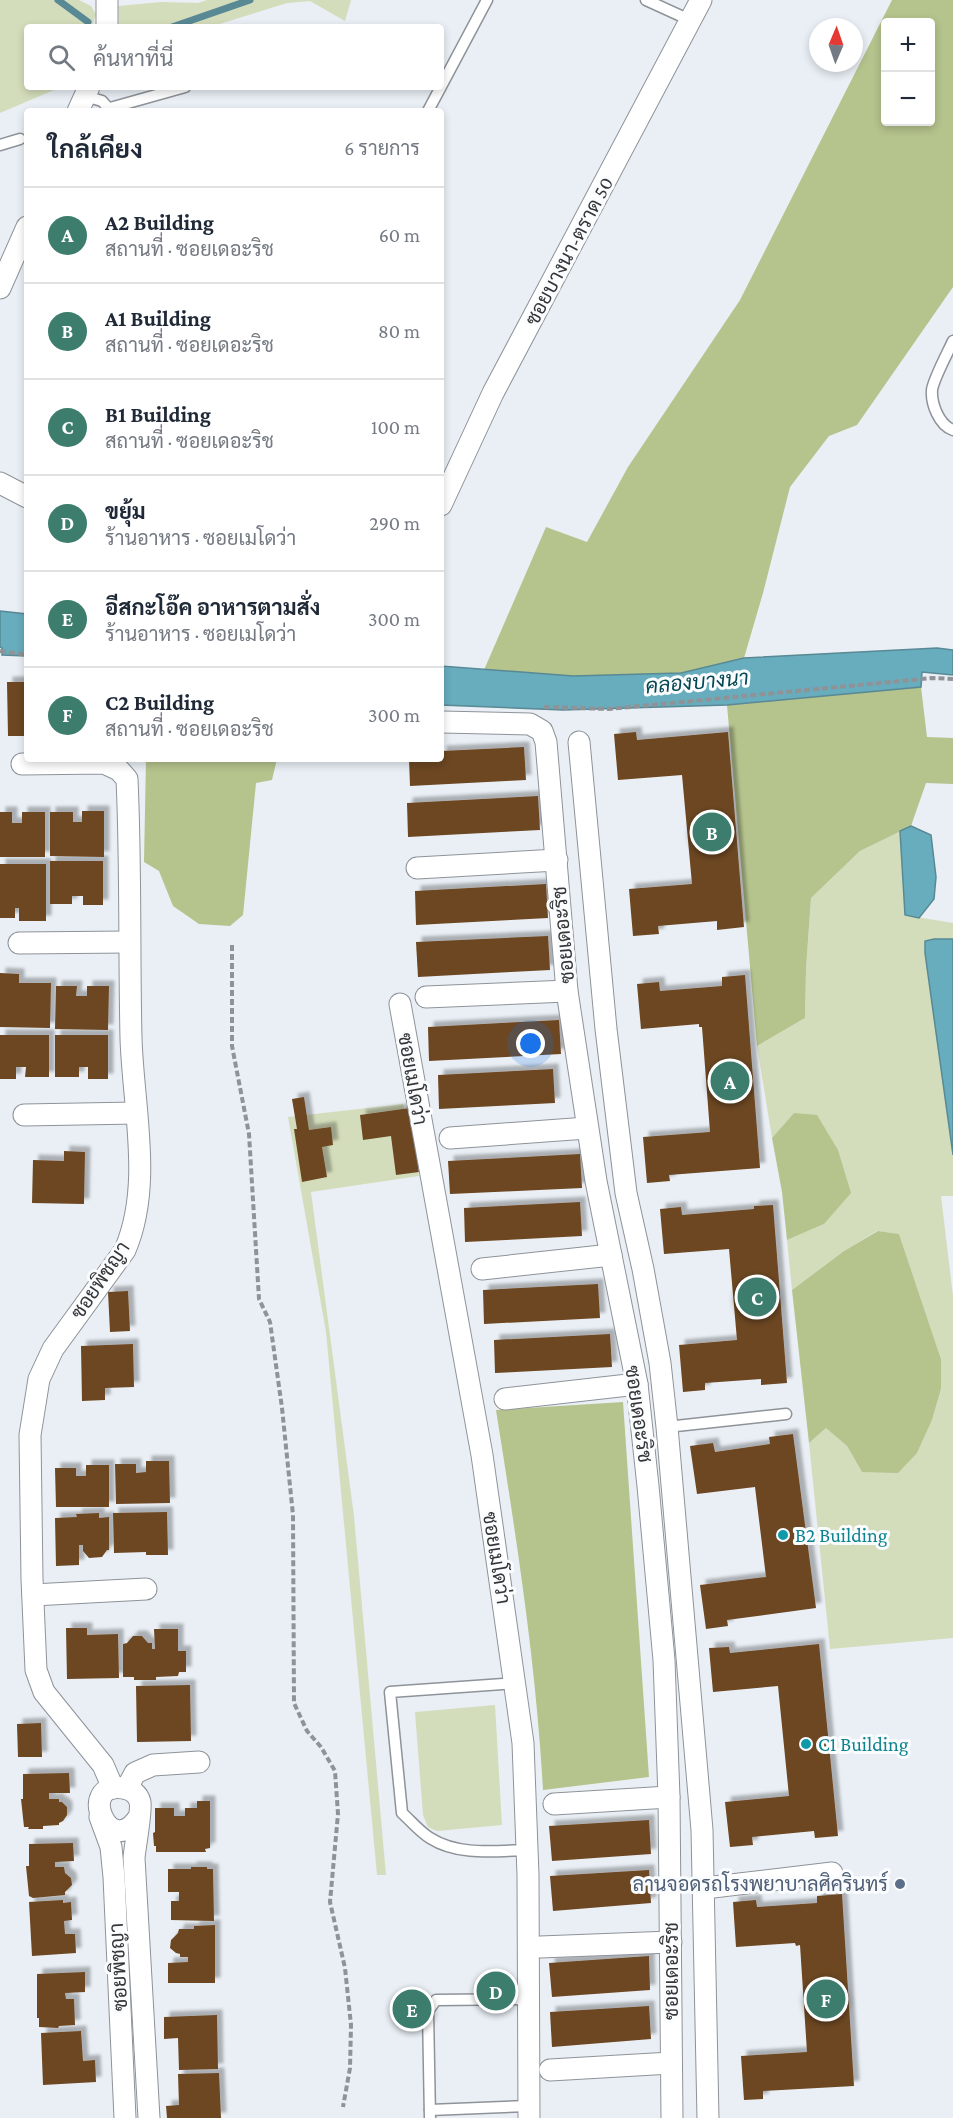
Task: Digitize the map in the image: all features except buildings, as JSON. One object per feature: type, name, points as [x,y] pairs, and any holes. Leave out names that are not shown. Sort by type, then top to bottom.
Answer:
[{"type":"street","points":[[106,24],[107,0]]},
{"type":"street","name":"ซอยบางนา-ตราด 50","points":[[444,499],[493,393],[692,21],[701,0]]},
{"type":"street","points":[[0,288],[24,234]]},
{"type":"street","points":[[0,483],[24,496]]},
{"type":"street","points":[[444,722],[534,715]]},
{"type":"street","name":"ซอยเดอะริช","points":[[534,715],[546,742],[567,991],[587,1128],[637,1384],[648,1486],[664,1660],[669,1797],[672,2118]]},
{"type":"street","points":[[579,742],[606,1029],[622,1158],[660,1363],[667,1427],[701,1818],[705,1888],[708,2118]]},
{"type":"street","name":"ซอยพิชญา","points":[[22,764],[104,763],[119,770],[127,779],[130,837],[131,1042],[140,1179],[139,1202],[132,1234],[125,1250],[53,1348],[39,1379],[30,1435],[36,1670],[44,1692],[120,1788],[138,1797],[141,1803],[134,1858],[149,2118]]},
{"type":"street","points":[[417,868],[557,860]]},
{"type":"street","points":[[19,943],[129,942]]},
{"type":"street","points":[[426,997],[567,991]]},
{"type":"street","name":"ซอยเมโดว่า","points":[[400,1004],[482,1455],[523,1743],[527,1850],[529,2112]]},
{"type":"street","points":[[24,1115],[136,1113]]},
{"type":"street","points":[[450,1138],[587,1128]]},
{"type":"street","points":[[482,1269],[611,1255]]},
{"type":"street","points":[[505,1398],[637,1384]]},
{"type":"street","points":[[33,1595],[146,1589]]},
{"type":"street","points":[[139,1817],[135,1823],[123,1829],[110,1827],[100,1817],[99,1803],[106,1792],[120,1788],[135,1773],[153,1765],[199,1762]]},
{"type":"street","points":[[554,1804],[669,1797]]},
{"type":"street","name":"ซอยพิชญา","points":[[100,1817],[111,1847],[114,1877],[125,2118]]},
{"type":"street","points":[[705,1888],[832,1873]]},
{"type":"street","points":[[540,1947],[671,1942]]},
{"type":"street","points":[[550,2070],[671,2063]]},
{"type":"lane","points":[[444,81],[488,0]]},
{"type":"lane","points":[[646,0],[692,21]]},
{"type":"lane","points":[[116,108],[174,90]]},
{"type":"lane","points":[[430,108],[439,90]]},
{"type":"lane","points":[[84,98],[102,101],[108,108]]},
{"type":"lane","points":[[0,145],[20,139]]},
{"type":"lane","points":[[953,341],[932,389],[937,414],[946,428],[953,430]]},
{"type":"lane","points":[[667,1427],[786,1414]]},
{"type":"lane","points":[[516,1683],[390,1692],[402,1813],[427,1837],[441,1844],[465,1850],[527,1850]]},
{"type":"lane","points":[[528,1999],[435,2000],[428,2011],[430,2114],[529,2112]]},
{"type":"path","points":[[0,651],[24,655]]},
{"type":"path","points":[[534,715],[932,678],[953,679]]},
{"type":"path","points":[[232,945],[232,1046],[249,1134],[259,1299],[270,1322],[282,1408],[292,1515],[294,1703],[307,1731],[321,1746],[335,1771],[338,1814],[330,1902],[345,1968],[351,2025],[350,2068],[343,2107]]},
{"type":"green space","points":[[0,0],[79,0],[91,6],[96,14],[93,24],[24,24],[24,90],[54,90],[0,113]]},
{"type":"green space","points":[[207,0],[351,0],[345,21],[310,1],[287,3],[220,24],[119,24],[118,6],[161,2],[198,3]]},
{"type":"green space","points":[[892,0],[953,0],[953,287],[857,425],[829,436],[790,487],[744,658],[681,673],[573,676],[484,670],[546,527],[587,542],[628,467],[740,300],[856,72],[863,72],[863,57],[881,22],[881,126],[935,126],[935,18],[883,18]]},
{"type":"green space","points":[[921,687],[927,737],[953,738],[953,784],[926,783],[911,826],[860,851],[811,898],[805,1018],[757,1046],[727,705]]},
{"type":"green space","points":[[146,762],[276,762],[272,780],[256,783],[243,915],[230,926],[199,924],[173,906],[159,871],[144,862]]},
{"type":"green space","points":[[900,831],[905,915],[953,923],[953,939],[925,941],[953,1155],[953,1196],[941,1196],[953,1296],[953,1638],[830,1649],[809,1443],[826,1428],[847,1446],[862,1472],[917,1453],[932,1420],[941,1389],[941,1359],[899,1234],[877,1231],[844,1251],[792,1290],[787,1240],[824,1224],[794,1113],[772,1138],[757,1046],[805,1018],[811,898],[860,851]]},
{"type":"green space","points":[[403,1104],[419,1176],[311,1192],[354,1516],[386,1875],[377,1875],[326,1332],[288,1117]]},
{"type":"green space","points":[[794,1113],[817,1115],[838,1150],[851,1193],[824,1224],[787,1240],[782,1192],[772,1138]]},
{"type":"green space","points":[[878,1231],[899,1234],[941,1359],[941,1389],[932,1420],[917,1453],[898,1473],[862,1472],[847,1446],[826,1428],[809,1443],[792,1290],[844,1251]]},
{"type":"green space","points":[[623,1402],[649,1777],[543,1790],[536,1694],[518,1552],[496,1410]]},
{"type":"green space","points":[[495,1705],[502,1825],[437,1831],[428,1827],[423,1815],[415,1712]]},
{"type":"water","points":[[0,611],[24,614],[24,656],[2,655]]},
{"type":"water","name":"คลองบางนา","points":[[937,648],[953,650],[953,675],[922,672],[921,687],[727,705],[563,710],[444,705],[444,666],[573,676],[681,673],[744,658]]},
{"type":"water","points":[[911,826],[931,835],[936,877],[934,899],[919,918],[905,915],[900,831]]},
{"type":"water","points":[[953,939],[953,1155],[925,953],[925,941]]},
{"type":"waterway","points":[[58,0],[88,22]]},
{"type":"waterway","points":[[181,24],[250,0]]},
{"type":"place","name":"A1 Building","points":[[712,832]]},
{"type":"place","name":"A2 Building","points":[[730,1081]]},
{"type":"place","name":"B1 Building","points":[[757,1297]]},
{"type":"place","name":"B2 Building","points":[[783,1535]]},
{"type":"place","name":"C1 Building","points":[[806,1744]]},
{"type":"place","name":"ลานจอดรถโรงพยาบาลศิครินทร์","points":[[900,1884]]},
{"type":"place","name":"ขยุ้ม","points":[[496,1991]]},
{"type":"place","name":"C2 Building","points":[[826,1999]]},
{"type":"place","name":"อีสกะโอ๊ค อาหารตามสั่ง","points":[[412,2009]]}]
